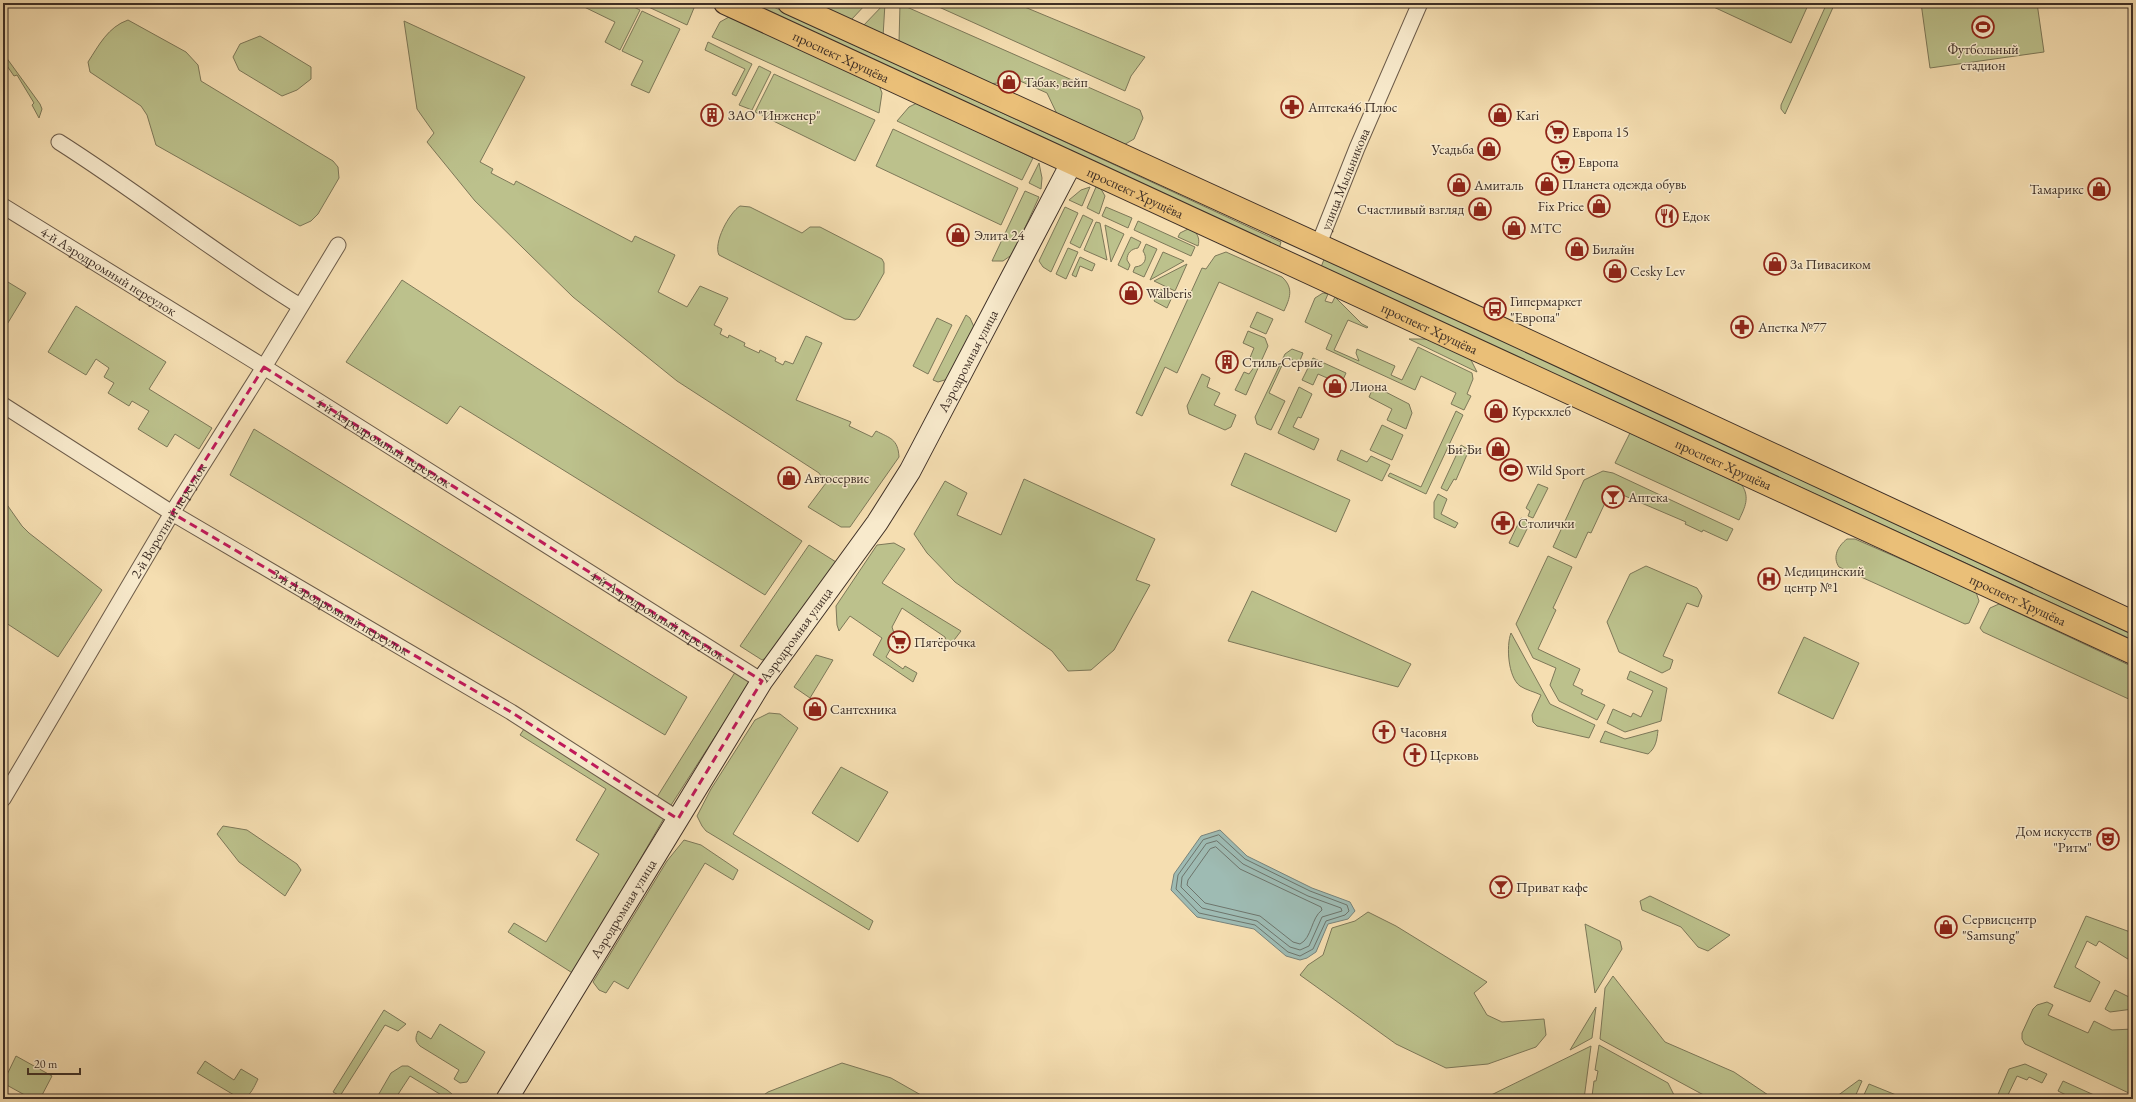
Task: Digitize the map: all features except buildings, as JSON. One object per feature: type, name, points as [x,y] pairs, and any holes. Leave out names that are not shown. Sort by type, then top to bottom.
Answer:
[{"type":"main road","name":"проспект Хрущёва","points":[[725,3],[2133,653]]},
{"type":"main road","name":"проспект Хрущёва","points":[[789,3],[1550,351],[2133,622]]},
{"type":"main road","points":[[1310,273],[1318,246]]},
{"type":"street","name":"улица Мыльникова","points":[[1318,246],[1357,148],[1420,3]]},
{"type":"street","points":[[59,142],[109,174],[265,284],[300,306]]},
{"type":"street","name":"Аэродромная улица","points":[[507,1099],[762,682],[877,523],[910,471],[1071,164]]},
{"type":"street","name":"4-й Аэродромный переулок","points":[[3,206],[264,367],[762,682]]},
{"type":"street","name":"2-й Воротний переулок","points":[[3,799],[172,513],[264,367],[338,245]]},
{"type":"street","name":"3-й Аэродромный переулок","points":[[3,405],[172,513],[511,712],[678,819]]},
{"type":"highlighted area","points":[[264,367],[762,681],[678,819],[511,712],[172,513]]},
{"type":"green space","points":[[576,3],[626,3],[640,10],[620,50],[605,42],[615,22]]},
{"type":"green space","points":[[640,3],[696,3],[687,25]]},
{"type":"green space","points":[[745,3],[765,3],[1281,242],[1279,249]]},
{"type":"green space","points":[[815,3],[867,3],[851,20]]},
{"type":"green space","points":[[885,3],[883,37],[862,27]]},
{"type":"green space","points":[[930,3],[1015,3],[1145,57],[1131,76],[1125,91]]},
{"type":"green space","points":[[1705,3],[1809,3],[1791,43]]},
{"type":"green space","points":[[1827,3],[1835,3],[1785,114],[1781,109],[1781,105]]},
{"type":"green space","name":"Футбольный стадион","points":[[1921,3],[2037,3],[2044,52],[1930,68]]},
{"type":"green space","points":[[900,4],[1140,110],[1143,118],[1134,139],[1122,146],[1057,114],[1047,93],[1002,73],[998,83],[988,84],[899,42]]},
{"type":"green space","points":[[642,11],[680,29],[649,93],[631,85],[643,61],[622,51]]},
{"type":"green space","points":[[729,17],[879,85],[882,93],[879,113],[712,37],[720,22]]},
{"type":"green space","points":[[128,20],[186,52],[198,65],[201,81],[333,161],[338,167],[339,178],[318,214],[311,221],[300,226],[156,145],[147,115],[141,106],[90,72],[88,62],[100,43],[115,27]]},
{"type":"green space","points":[[404,21],[525,77],[480,162],[493,169],[491,173],[514,185],[516,181],[632,242],[635,236],[675,255],[658,292],[687,307],[700,286],[728,298],[714,325],[722,329],[720,334],[728,338],[729,335],[745,343],[744,346],[759,353],[760,350],[776,358],[775,361],[783,365],[785,361],[793,364],[806,336],[822,343],[796,400],[851,422],[849,426],[872,437],[876,431],[885,435],[897,446],[899,457],[850,527],[841,527],[808,507],[826,483],[819,473],[677,381],[573,297],[475,201],[427,142],[434,133],[417,109]]},
{"type":"green space","points":[[260,36],[311,67],[311,79],[297,90],[282,96],[239,70],[233,57],[240,44]]},
{"type":"green space","points":[[708,42],[752,64],[736,96],[732,94],[745,69],[705,50]]},
{"type":"green space","points":[[3,53],[40,104],[42,109],[39,118],[32,105],[34,103],[17,75],[14,76],[3,60]]},
{"type":"green space","points":[[759,66],[771,72],[752,110],[739,105]]},
{"type":"green space","points":[[774,74],[875,120],[855,161],[755,112]]},
{"type":"green space","points":[[917,103],[1033,158],[1022,180],[897,121],[909,107]]},
{"type":"green space","points":[[893,129],[1018,188],[1001,225],[876,166]]},
{"type":"green space","points":[[1039,163],[1042,178],[1041,189],[1029,183]]},
{"type":"green space","points":[[1090,187],[1082,206],[1069,200],[1081,190]]},
{"type":"green space","points":[[1096,187],[1101,189],[1105,196],[1099,214],[1087,208]]},
{"type":"green space","points":[[1025,191],[1039,197],[1013,254],[1003,261],[992,261]]},
{"type":"green space","points":[[740,206],[750,207],[802,233],[810,227],[820,227],[882,259],[884,263],[884,273],[859,317],[855,320],[845,319],[719,255],[718,243],[723,229],[731,215]]},
{"type":"green space","points":[[1065,207],[1078,213],[1051,272],[1043,267],[1039,261]]},
{"type":"green space","points":[[1106,207],[1132,218],[1128,228],[1102,216]]},
{"type":"green space","points":[[1083,215],[1093,220],[1080,248],[1070,243]]},
{"type":"green space","points":[[1138,221],[1195,247],[1191,256],[1134,230]]},
{"type":"green space","points":[[1096,222],[1100,223],[1107,260],[1084,250]]},
{"type":"green space","points":[[1105,225],[1124,234],[1111,262]]},
{"type":"green space","points":[[1188,229],[1193,229],[1196,233],[1199,239],[1198,246],[1178,237],[1180,233]]},
{"type":"green space","points":[[1131,237],[1141,242],[1138,248],[1131,250],[1128,255],[1127,260],[1130,265],[1128,270],[1118,265]]},
{"type":"green space","points":[[1146,244],[1157,249],[1144,277],[1133,272],[1135,267],[1141,265],[1145,261],[1145,254],[1143,251]]},
{"type":"green space","points":[[1068,248],[1078,252],[1066,279],[1056,274]]},
{"type":"green space","points":[[1163,252],[1184,261],[1150,280]]},
{"type":"green space","points":[[1226,252],[1282,277],[1286,281],[1290,293],[1284,311],[1219,282],[1177,373],[1165,367],[1142,416],[1136,413],[1202,268],[1206,269],[1215,256]]},
{"type":"green space","points":[[1080,257],[1095,264],[1092,271],[1080,266],[1076,277],[1072,275]]},
{"type":"green space","points":[[1325,257],[2133,629],[2133,640],[1321,267]]},
{"type":"green space","points":[[1187,264],[1175,291],[1154,281]]},
{"type":"green space","points":[[3,279],[26,293],[3,331]]},
{"type":"green space","points":[[402,280],[802,541],[765,595],[460,406],[447,424],[346,362]]},
{"type":"green space","points":[[1160,289],[1173,295],[1167,308],[1154,301]]},
{"type":"green space","points":[[1323,293],[1328,294],[1325,301],[1332,303],[1335,297],[1362,324],[1368,327],[1367,328],[1348,320],[1334,350],[1359,361],[1356,353],[1357,349],[1395,366],[1391,375],[1402,380],[1418,347],[1472,373],[1473,379],[1467,394],[1471,396],[1464,410],[1451,404],[1456,393],[1421,376],[1415,390],[1326,349],[1332,335],[1305,322],[1315,298]]},
{"type":"green space","points":[[76,306],[166,362],[149,389],[212,428],[199,449],[175,434],[167,447],[138,429],[149,411],[132,401],[129,406],[108,393],[114,383],[104,377],[109,368],[96,359],[86,375],[48,352]]},
{"type":"green space","points":[[1257,312],[1273,319],[1266,334],[1250,327]]},
{"type":"green space","points":[[966,315],[970,318],[974,327],[948,379],[938,382],[933,380]]},
{"type":"green space","points":[[937,318],[952,325],[928,374],[913,366]]},
{"type":"green space","points":[[1248,331],[1265,338],[1268,346],[1246,395],[1235,390],[1244,372],[1249,374],[1255,366],[1254,363],[1249,360],[1254,348],[1243,343]]},
{"type":"green space","points":[[1409,339],[1431,339],[1470,358],[1477,372]]},
{"type":"green space","points":[[1292,349],[1303,353],[1299,363],[1286,357],[1269,393],[1285,401],[1271,430],[1257,424],[1255,417],[1285,354]]},
{"type":"green space","points":[[1313,358],[1346,373],[1341,384],[1318,374],[1313,385],[1302,380]]},
{"type":"green space","points":[[1202,374],[1210,378],[1207,387],[1220,393],[1214,405],[1236,415],[1231,427],[1225,430],[1189,414],[1187,406]]},
{"type":"green space","points":[[1374,386],[1409,404],[1412,413],[1406,429],[1387,420],[1392,409],[1369,397]]},
{"type":"green space","points":[[1299,387],[1312,394],[1301,418],[1298,417],[1293,427],[1319,439],[1314,450],[1278,433]]},
{"type":"green space","points":[[1456,411],[1463,415],[1426,494],[1388,476],[1390,473],[1421,487]]},
{"type":"green space","points":[[1382,425],[1403,435],[1392,460],[1370,450]]},
{"type":"green space","points":[[254,429],[687,697],[665,735],[230,475]]},
{"type":"green space","points":[[1630,433],[1742,485],[1746,494],[1746,502],[1739,520],[1615,463]]},
{"type":"green space","points":[[1461,445],[1469,450],[1456,480],[1454,479],[1447,491],[1441,488]]},
{"type":"green space","points":[[1341,450],[1367,462],[1371,456],[1390,465],[1382,481],[1337,460]]},
{"type":"green space","points":[[1245,453],[1350,500],[1336,532],[1231,485]]},
{"type":"green space","points":[[1603,471],[1613,473],[1733,529],[1727,541],[1703,530],[1702,532],[1685,524],[1686,522],[1611,490],[1591,533],[1588,532],[1576,558],[1553,547],[1584,480]]},
{"type":"green space","points":[[1024,479],[1155,539],[1136,580],[1150,585],[1114,650],[1091,670],[1068,671],[1052,651],[955,582],[927,553],[914,534],[945,481],[967,493],[957,515],[1001,535]]},
{"type":"green space","points":[[1538,484],[1548,488],[1533,518],[1528,516],[1530,511],[1526,508]]},
{"type":"green space","points":[[1438,494],[1447,499],[1441,514],[1458,523],[1455,528],[1434,518],[1434,502]]},
{"type":"green space","points":[[3,499],[22,526],[29,533],[102,590],[58,657],[3,621]]},
{"type":"green space","points":[[1521,518],[1530,523],[1518,547],[1509,543]]},
{"type":"green space","points":[[1847,539],[1855,539],[1976,592],[1979,601],[1969,623],[1965,624],[1839,567],[1836,559],[1837,552]]},
{"type":"green space","points":[[894,543],[905,549],[882,583],[961,631],[948,648],[945,637],[902,608],[892,627],[896,639],[886,657],[903,669],[905,666],[917,673],[913,682],[873,655],[882,638],[850,616],[839,631],[837,625],[836,606],[877,545]]},
{"type":"green space","points":[[809,545],[836,562],[772,655],[762,660],[740,646]]},
{"type":"green space","points":[[1548,556],[1572,567],[1553,608],[1556,610],[1538,649],[1580,669],[1573,685],[1583,690],[1581,694],[1605,705],[1597,720],[1559,701],[1550,685],[1556,668],[1533,658],[1516,624]]},
{"type":"green space","points":[[1646,566],[1697,588],[1702,596],[1698,607],[1687,603],[1663,656],[1673,660],[1670,669],[1662,673],[1619,652],[1607,622],[1630,574]]},
{"type":"green space","points":[[1252,591],[1411,664],[1398,687],[1228,641]]},
{"type":"green space","points":[[1999,604],[2133,667],[2133,701],[1983,632],[1980,628],[1990,608]]},
{"type":"green space","points":[[1511,633],[1550,704],[1595,725],[1589,738],[1537,726],[1533,722],[1532,715],[1541,695],[1520,686],[1513,676],[1508,653]]},
{"type":"green space","points":[[1804,637],[1859,663],[1833,719],[1778,693]]},
{"type":"green space","points":[[816,655],[833,660],[810,698],[794,687]]},
{"type":"green space","points":[[739,666],[754,676],[666,813],[652,805]]},
{"type":"green space","points":[[1630,671],[1667,688],[1661,721],[1625,732],[1607,723],[1613,709],[1631,717],[1633,713],[1641,717],[1653,691],[1627,679]]},
{"type":"green space","points":[[769,713],[780,714],[798,728],[733,834],[873,921],[869,930],[706,831],[697,816],[711,789],[755,720]]},
{"type":"green space","points":[[524,729],[664,818],[574,974],[508,932],[514,923],[546,942],[599,854],[576,840],[606,789],[520,735]]},
{"type":"green space","points":[[1658,730],[1657,740],[1651,752],[1648,754],[1600,742],[1605,731],[1625,739]]},
{"type":"green space","points":[[841,767],[888,792],[858,842],[812,813]]},
{"type":"green space","points":[[223,826],[247,830],[297,864],[301,870],[285,896],[239,862],[217,834]]},
{"type":"green space","points":[[684,840],[701,845],[738,870],[733,880],[705,863],[628,989],[614,981],[606,993],[599,990],[593,982],[667,861]]},
{"type":"green space","points":[[1650,896],[1730,935],[1708,951],[1698,947],[1681,927],[1642,910],[1640,901]]},
{"type":"green space","points":[[1368,912],[1396,926],[1487,982],[1474,993],[1487,1015],[1502,1022],[1544,1019],[1546,1035],[1536,1047],[1488,1064],[1446,1068],[1396,1044],[1300,975],[1308,965],[1323,955],[1332,928],[1355,921]]},
{"type":"green space","points":[[2086,916],[2133,933],[2133,959],[2131,961],[2099,941],[2096,946],[2087,941],[2075,967],[2100,982],[2090,1002],[2054,987]]},
{"type":"green space","points":[[1585,924],[1620,941],[1622,949],[1595,993]]},
{"type":"green space","points":[[1613,976],[1665,1042],[1734,1072],[1774,1099],[1711,1099],[1600,1039],[1605,988]]},
{"type":"green space","points":[[2115,990],[2129,997],[2130,995],[2133,996],[2133,1009],[2110,1012],[2105,1009]]},
{"type":"green space","points":[[2047,1002],[2053,1005],[2048,1015],[2088,1033],[2094,1021],[2112,1030],[2133,1029],[2133,1095],[2025,1044],[2022,1039],[2022,1033],[2033,1009],[2037,1005]]},
{"type":"green space","points":[[1596,1007],[1592,1038],[1570,1050]]},
{"type":"green space","points":[[384,1010],[406,1024],[398,1031],[385,1025],[340,1096],[333,1092]]},
{"type":"green space","points":[[440,1024],[485,1052],[467,1082],[460,1083],[454,1079],[459,1070],[420,1046],[416,1041],[418,1031],[431,1039]]},
{"type":"green space","points":[[1599,1045],[1668,1083],[1676,1099],[1595,1099],[1595,1096],[1592,1096],[1594,1081],[1596,1081],[1598,1071],[1595,1070]]},
{"type":"green space","points":[[1591,1046],[1584,1099],[1483,1099]]},
{"type":"green space","points":[[16,1056],[52,1076],[40,1099],[32,1099],[3,1083]]},
{"type":"green space","points":[[205,1061],[234,1080],[241,1069],[258,1079],[253,1089],[246,1097],[239,1098],[197,1073]]},
{"type":"green space","points":[[842,1063],[891,1078],[928,1099],[868,1099],[864,1097],[831,1095],[821,1099],[758,1099],[768,1092]]},
{"type":"green space","points":[[2025,1064],[2047,1074],[2042,1083],[2029,1077],[2027,1080],[2017,1076],[2006,1099],[1996,1099],[2009,1069]]},
{"type":"green space","points":[[402,1066],[408,1066],[447,1090],[452,1094],[454,1099],[441,1099],[443,1096],[410,1076],[395,1099],[376,1099],[391,1073]]},
{"type":"green space","points":[[1859,1080],[1862,1081],[1854,1099],[1833,1099]]},
{"type":"green space","points":[[2063,1081],[2103,1099],[2074,1099],[2058,1091]]},
{"type":"green space","points":[[1869,1084],[1906,1099],[1862,1099]]},
{"type":"water","points":[[1220,830],[1247,856],[1312,888],[1350,902],[1355,911],[1348,919],[1328,924],[1316,952],[1307,958],[1300,960],[1286,956],[1254,929],[1197,917],[1171,890],[1174,874],[1201,836]]},
{"type":"place","name":"Футбольный стадион","points":[[1983,27]]},
{"type":"place","name":"Табак, вейп","points":[[1009,82]]},
{"type":"place","name":"Аптека46 Плюс","points":[[1292,107]]},
{"type":"place","name":"ЗАО \"Инженер\"","points":[[712,115]]},
{"type":"place","name":"Kari","points":[[1500,115]]},
{"type":"place","name":"Европа 15","points":[[1557,132]]},
{"type":"place","name":"Усадьба","points":[[1489,149]]},
{"type":"place","name":"Европа","points":[[1563,162]]},
{"type":"place","name":"Планета одежда обувь","points":[[1547,184]]},
{"type":"place","name":"Амиталь","points":[[1459,185]]},
{"type":"place","name":"Тамарикс","points":[[2099,189]]},
{"type":"place","name":"Fix Price","points":[[1599,206]]},
{"type":"place","name":"Счастливый взгляд","points":[[1480,209]]},
{"type":"place","name":"Едок","points":[[1667,216]]},
{"type":"place","name":"МТС","points":[[1514,228]]},
{"type":"place","name":"Элита 24","points":[[958,235]]},
{"type":"place","name":"Билайн","points":[[1577,249]]},
{"type":"place","name":"За Пивасиком","points":[[1775,264]]},
{"type":"place","name":"Cesky Lev","points":[[1615,271]]},
{"type":"place","name":"Walberis","points":[[1131,293]]},
{"type":"place","name":"Гипермаркет \"Европа\"","points":[[1495,309]]},
{"type":"place","name":"Апетка №77","points":[[1742,327]]},
{"type":"place","name":"Стиль-Сервис","points":[[1227,362]]},
{"type":"place","name":"Лиона","points":[[1335,386]]},
{"type":"place","name":"Курскхлеб","points":[[1496,411]]},
{"type":"place","name":"Би-Би","points":[[1498,449]]},
{"type":"place","name":"Wild Sport","points":[[1511,470]]},
{"type":"place","name":"Автосервис","points":[[789,478]]},
{"type":"place","name":"Аптека","points":[[1613,497]]},
{"type":"place","name":"Столички","points":[[1503,523]]},
{"type":"place","name":"Медицинский центр №1","points":[[1769,579]]},
{"type":"place","name":"Пятёрочка","points":[[899,642]]},
{"type":"place","name":"Сантехника","points":[[815,709]]},
{"type":"place","name":"Часовня","points":[[1384,732]]},
{"type":"place","name":"Церковь","points":[[1415,755]]},
{"type":"place","name":"Дом искусств \"Ритм\"","points":[[2108,839]]},
{"type":"place","name":"Приват кафе","points":[[1501,887]]},
{"type":"place","name":"Сервисцентр \"Samsung\"","points":[[1946,927]]}]
